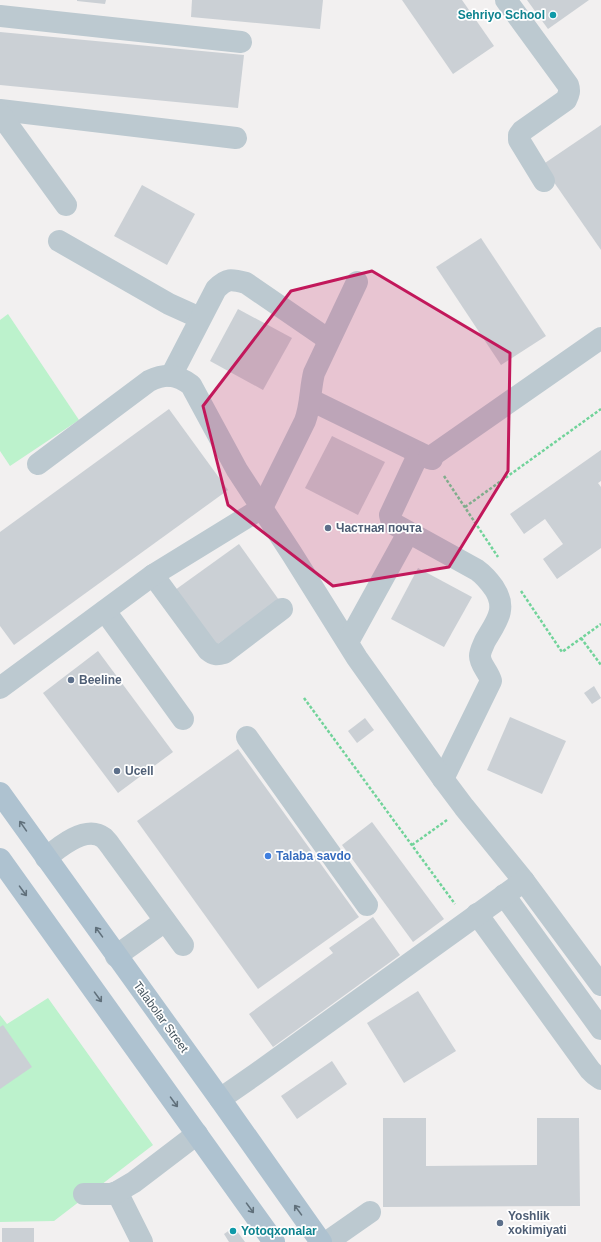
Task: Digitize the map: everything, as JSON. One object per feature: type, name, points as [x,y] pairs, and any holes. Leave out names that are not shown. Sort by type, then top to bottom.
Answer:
[{"type":"main road","name":"Talabolar Street","points":[[0,793],[321,1242]]},
{"type":"main road","points":[[0,859],[274,1242]]},
{"type":"street","points":[[506,0],[568,85],[569,90],[566,100],[522,131],[519,135],[519,140],[544,181]]},
{"type":"street","points":[[0,16],[241,42]]},
{"type":"street","points":[[0,110],[236,138]]},
{"type":"street","points":[[0,114],[66,205]]},
{"type":"street","points":[[59,241],[169,304],[200,318]]},
{"type":"street","points":[[171,376],[216,289],[224,281],[234,280],[246,283],[329,340]]},
{"type":"street","points":[[3,681],[105,611],[153,575],[262,508],[305,421],[311,400],[311,386],[314,373],[357,282]]},
{"type":"street","points":[[443,779],[491,681],[480,661],[480,656],[482,648],[500,614],[501,605],[499,596],[484,575],[392,523],[390,515],[428,458],[599,343]]},
{"type":"street","points":[[38,464],[149,381],[160,376],[171,376],[182,379],[191,385],[237,470],[391,706],[464,807],[524,881],[600,982]]},
{"type":"street","points":[[311,400],[428,458]]},
{"type":"street","points":[[348,642],[408,533]]},
{"type":"street","points":[[153,575],[212,654],[217,655],[224,653],[282,609]]},
{"type":"street","points":[[105,611],[183,718]]},
{"type":"street","points":[[246,737],[367,905]]},
{"type":"street","points":[[46,858],[63,844],[81,835],[91,834],[103,837],[183,945]]},
{"type":"street","points":[[220,1099],[524,881]]},
{"type":"street","points":[[504,894],[601,1029]]},
{"type":"street","points":[[472,918],[590,1070],[601,1079]]},
{"type":"street","points":[[116,956],[165,921]]},
{"type":"street","points":[[84,1194],[111,1194],[117,1192],[134,1182],[197,1134]]},
{"type":"street","points":[[117,1192],[142,1242]]},
{"type":"street","points":[[327,1242],[370,1212]]},
{"type":"path","points":[[465,508],[601,409]]},
{"type":"path","points":[[428,458],[465,508],[500,560]]},
{"type":"path","points":[[518,586],[562,652],[601,624]]},
{"type":"path","points":[[581,638],[601,665]]},
{"type":"path","points":[[304,698],[412,845],[472,918]]},
{"type":"path","points":[[412,845],[464,807]]},
{"type":"highlighted area","points":[[372,271],[510,353],[508,471],[449,567],[333,586],[228,505],[203,406],[291,291]]},
{"type":"green space","points":[[8,314],[79,420],[10,466],[0,451],[0,320]]},
{"type":"green space","points":[[48,998],[153,1145],[54,1221],[0,1222],[0,1015],[7,1024]]},
{"type":"building","points":[[77,0],[106,0],[105,4]]},
{"type":"building","points":[[192,0],[323,0],[320,29],[191,17]]},
{"type":"building","points":[[402,0],[462,0],[494,46],[453,74]]},
{"type":"building","name":"Sehriyo School","points":[[527,0],[589,0],[548,29]]},
{"type":"building","points":[[0,32],[244,55],[238,108],[0,85]]},
{"type":"building","points":[[601,125],[601,250],[542,165]]},
{"type":"building","points":[[142,185],[195,214],[167,265],[114,236]]},
{"type":"building","points":[[481,238],[546,336],[501,365],[436,267]]},
{"type":"building","points":[[238,309],[292,338],[263,390],[210,361]]},
{"type":"building","points":[[169,409],[228,490],[14,645],[0,626],[0,532]]},
{"type":"building","points":[[332,436],[385,462],[358,515],[305,488]]},
{"type":"building","points":[[601,450],[601,481],[598,483],[601,487],[601,548],[557,579],[543,559],[563,544],[545,519],[524,534],[510,514]]},
{"type":"building","points":[[239,544],[279,600],[215,646],[175,590]]},
{"type":"building","points":[[418,568],[472,597],[444,647],[391,619]]},
{"type":"building","points":[[98,651],[173,752],[118,793],[43,693]]},
{"type":"building","points":[[594,686],[601,698],[592,704],[584,693]]},
{"type":"building","points":[[510,717],[566,741],[542,794],[487,770]]},
{"type":"building","points":[[365,718],[374,730],[357,743],[348,731]]},
{"type":"building","points":[[238,749],[359,917],[258,989],[137,821]]},
{"type":"building","points":[[372,822],[444,919],[413,942],[342,845]]},
{"type":"building","points":[[373,917],[400,955],[273,1047],[249,1014],[333,953],[329,948]]},
{"type":"building","points":[[418,991],[456,1051],[404,1083],[367,1023]]},
{"type":"building","points":[[3,1025],[32,1067],[0,1089],[0,1027]]},
{"type":"building","points":[[332,1061],[347,1084],[297,1119],[281,1096]]},
{"type":"building","points":[[383,1118],[426,1118],[426,1166],[537,1165],[537,1118],[579,1118],[580,1206],[383,1207]]},
{"type":"building","name":"Yotoqxonalar","points":[[234,1227],[245,1242],[229,1242],[224,1234]]},
{"type":"building","points":[[2,1228],[34,1228],[34,1242],[2,1242]]},
{"type":"place","name":"Sehriyo School","points":[[553,15]]},
{"type":"place","name":"Частная почта","points":[[328,528]]},
{"type":"place","name":"Beeline","points":[[71,680]]},
{"type":"place","name":"Ucell","points":[[117,771]]},
{"type":"place","name":"Talaba savdo","points":[[268,856]]},
{"type":"place","name":"Yoshlik xokimiyati","points":[[500,1223]]},
{"type":"place","name":"Yotoqxonalar","points":[[233,1231]]}]
